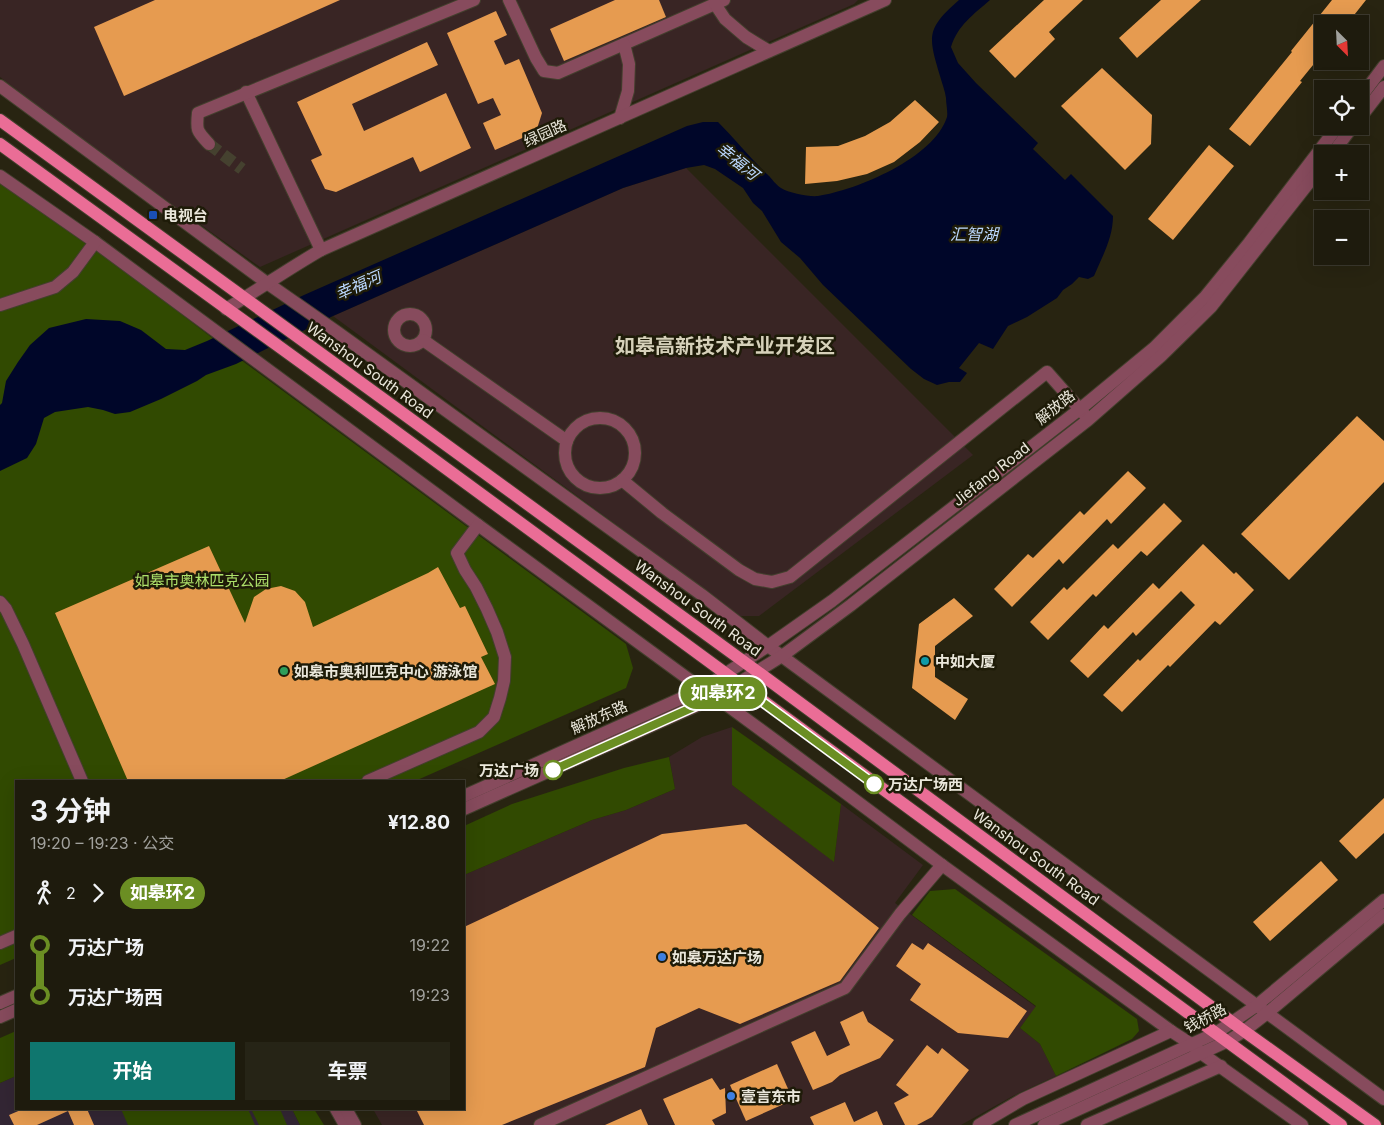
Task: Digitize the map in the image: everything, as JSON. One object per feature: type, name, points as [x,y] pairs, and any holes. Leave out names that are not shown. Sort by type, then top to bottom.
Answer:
[{"type":"main road","name":"Wanshou South Road","points":[[0,120],[758,672],[1244,1031],[1375,1125]]},
{"type":"main road","points":[[0,144],[1341,1125]]},
{"type":"street","points":[[209,144],[200,135],[196,126],[198,113],[474,0]]},
{"type":"street","points":[[509,0],[544,71],[558,73],[720,2],[725,19],[768,51]]},
{"type":"street","name":"绿园路","points":[[226,309],[321,250],[885,0]]},
{"type":"street","points":[[620,118],[628,92],[629,64],[624,44]]},
{"type":"street","points":[[1369,86],[1384,66]]},
{"type":"street","points":[[0,86],[266,283],[337,332],[702,596],[1384,1099]]},
{"type":"street","points":[[1369,106],[1384,87]]},
{"type":"street","points":[[246,92],[321,250]]},
{"type":"street","name":"解放路","points":[[743,662],[840,595],[1080,409],[1154,348],[1205,297],[1249,243],[1331,135]]},
{"type":"street","points":[[0,176],[95,242],[942,865],[1302,1125]]},
{"type":"street","name":"Jiefang Road","points":[[465,809],[716,697],[782,656],[851,605],[1088,420],[1160,356],[1211,306],[1314,176]]},
{"type":"street","points":[[0,305],[54,287],[73,272],[95,242]]},
{"type":"street","points":[[422,340],[567,441]]},
{"type":"street","points":[[622,480],[662,513],[739,570],[754,579],[772,582],[790,577],[1047,372],[1088,420]]},
{"type":"street","points":[[593,418],[605,418],[616,421],[626,428],[632,438],[635,449],[634,461],[629,472],[622,480],[612,485],[590,486],[580,481],[572,473],[567,463],[567,441],[573,431],[582,423],[593,418]]},
{"type":"street","points":[[567,498],[580,481]]},
{"type":"street","points":[[370,780],[479,732],[494,717],[504,681],[504,657],[497,632],[487,609],[457,553],[478,525]]},
{"type":"street","points":[[0,602],[6,609],[23,644],[82,780]]},
{"type":"street","name":"解放东路","points":[[465,796],[702,689],[743,662]]},
{"type":"street","points":[[540,1125],[845,988],[900,914],[942,865]]},
{"type":"street","name":"钱桥路","points":[[1044,1125],[1228,1041],[1244,1031],[1261,1010],[1384,900]]},
{"type":"street","name":"钱桥路","points":[[1015,1125],[1216,1033],[1233,1022],[1261,1010],[1384,914]]},
{"type":"street","points":[[0,943],[15,936]]},
{"type":"street","points":[[0,1003],[15,996]]},
{"type":"street","points":[[0,1017],[15,1010]]},
{"type":"street","points":[[979,1125],[1023,1099],[1171,1031]]},
{"type":"street","points":[[1087,1125],[1221,1066]]},
{"type":"street","points":[[337,1110],[345,1125]]},
{"type":"street","points":[[347,1110],[355,1125]]},
{"type":"shaded area","points":[[0,0],[858,0],[854,4],[260,267],[93,148],[0,77]]},
{"type":"shaded area","points":[[686,168],[973,455],[759,616],[740,616],[333,316],[623,188]]},
{"type":"shaded area","points":[[732,727],[732,785],[834,861],[841,804],[923,865],[895,903],[1036,1007],[1020,1028],[1040,1044],[1056,1076],[1013,1096],[961,1125],[382,1125],[374,1110],[465,1110],[465,875],[592,820],[626,810],[675,789],[669,757],[702,737]]},
{"type":"shaded area","points":[[15,1076],[15,1110],[292,1110],[300,1125],[0,1125],[0,1083]]},
{"type":"green space","name":"如皋市奥林匹克公园","points":[[0,180],[94,247],[241,360],[626,644],[633,668],[626,688],[417,780],[15,780],[15,958],[0,965]]},
{"type":"green space","points":[[732,727],[841,804],[834,862],[732,785]]},
{"type":"green space","points":[[669,757],[675,789],[626,810],[592,820],[465,875],[465,826],[512,804],[624,768]]},
{"type":"green space","points":[[955,889],[1137,1019],[1139,1031],[1132,1039],[1056,1076],[1040,1044],[1020,1028],[1036,1006],[912,915],[930,891]]},
{"type":"green space","points":[[15,1031],[15,1076],[0,1083],[0,1038]]},
{"type":"green space","points":[[121,1110],[248,1110],[255,1125],[128,1125]]},
{"type":"green space","points":[[252,1110],[280,1110],[287,1125],[259,1125]]},
{"type":"green space","points":[[292,1110],[315,1110],[324,1125],[300,1125]]},
{"type":"water","points":[[959,0],[990,0],[967,21],[954,39],[951,47],[958,63],[1038,143],[1033,149],[1065,180],[1071,174],[1113,216],[1109,240],[1094,276],[1088,279],[1079,277],[1063,290],[1057,298],[1027,317],[1008,326],[993,349],[979,343],[959,368],[967,373],[960,382],[937,385],[924,379],[911,369],[823,285],[800,258],[781,242],[762,211],[753,203],[743,188],[715,169],[704,165],[686,168],[623,188],[333,316],[236,364],[206,375],[161,399],[130,412],[115,414],[88,407],[55,412],[44,418],[36,444],[27,458],[0,471],[0,405],[6,381],[30,345],[49,328],[86,319],[120,321],[141,330],[166,349],[185,350],[304,295],[687,126],[703,122],[718,122],[777,185],[794,193],[818,196],[834,193],[892,170],[927,146],[939,132],[947,117],[946,95],[932,42],[935,26],[940,18]]},
{"type":"building","points":[[155,0],[340,0],[124,96],[94,27]]},
{"type":"building","points":[[615,0],[659,0],[666,17],[564,61],[550,29]]},
{"type":"building","points":[[1044,0],[1083,0],[1049,32],[1055,39],[1015,78],[989,51]]},
{"type":"building","points":[[1161,0],[1201,0],[1137,58],[1119,38]]},
{"type":"building","points":[[1332,0],[1366,0],[1354,15],[1320,15]]},
{"type":"building","points":[[496,11],[507,35],[494,41],[505,65],[519,59],[542,113],[536,132],[495,150],[483,123],[501,115],[493,98],[478,104],[447,33]]},
{"type":"building","points":[[1314,22],[1314,64],[1300,81],[1302,82],[1250,146],[1229,129]]},
{"type":"building","points":[[427,42],[438,65],[352,104],[364,131],[446,93],[471,148],[420,172],[413,157],[336,192],[325,189],[311,160],[322,155],[297,102]]},
{"type":"building","points":[[1102,68],[1152,115],[1151,144],[1125,170],[1061,106]]},
{"type":"building","points":[[915,100],[939,122],[920,142],[894,162],[867,174],[837,181],[805,184],[806,147],[838,146],[865,136],[890,122]]},
{"type":"building","points":[[1209,145],[1234,166],[1173,240],[1148,219]]},
{"type":"building","points":[[1357,416],[1384,441],[1384,482],[1289,580],[1241,534]]},
{"type":"building","points":[[1128,471],[1146,488],[1111,524],[1107,519],[1063,564],[1059,559],[1012,607],[994,589],[1028,554],[1033,558],[1080,511],[1084,515]]},
{"type":"building","points":[[1164,503],[1182,521],[1147,556],[1141,551],[1096,597],[1093,594],[1048,640],[1030,622],[1064,587],[1067,590],[1113,544],[1118,549]]},
{"type":"building","points":[[1203,544],[1234,574],[1236,572],[1254,590],[1220,625],[1215,621],[1122,712],[1103,695],[1138,659],[1140,661],[1195,605],[1181,591],[1136,636],[1133,632],[1088,678],[1070,661],[1104,625],[1108,629],[1153,583],[1159,589]]},
{"type":"building","name":"如皋市奥利匹克中心 游泳馆","points":[[209,546],[245,623],[254,597],[266,589],[281,586],[295,591],[305,602],[313,627],[438,567],[460,608],[465,606],[488,654],[481,657],[495,684],[282,780],[128,780],[55,613]]},
{"type":"building","name":"中如大厦","points":[[954,598],[973,616],[935,646],[935,677],[968,699],[955,720],[912,688],[919,624]]},
{"type":"building","points":[[1384,798],[1384,833],[1356,859],[1339,841]]},
{"type":"building","name":"如皋万达广场","points":[[746,824],[879,928],[840,981],[740,1024],[699,1008],[656,1028],[645,1067],[502,1125],[424,1125],[416,1110],[465,1110],[465,927],[662,834]]},
{"type":"building","points":[[1321,861],[1338,880],[1270,941],[1253,922]]},
{"type":"building","points":[[912,943],[923,950],[928,943],[1027,1011],[1008,1038],[958,1033],[910,1000],[921,984],[896,966]]},
{"type":"building","points":[[863,1011],[868,1022],[894,1040],[880,1058],[840,1075],[832,1082],[813,1090],[791,1042],[815,1031],[827,1056],[850,1045],[840,1022]]},
{"type":"building","points":[[927,1045],[938,1054],[942,1048],[969,1070],[932,1117],[917,1125],[905,1125],[894,1103],[909,1095],[896,1085]]},
{"type":"building","points":[[777,1064],[793,1100],[746,1121],[730,1085]]},
{"type":"building","points":[[712,1078],[720,1090],[725,1088],[726,1113],[712,1120],[715,1125],[675,1125],[663,1099]]},
{"type":"building","points":[[845,1102],[854,1122],[877,1111],[883,1125],[814,1125],[810,1117]]},
{"type":"building","points":[[641,1109],[648,1125],[605,1125]]},
{"type":"building","points":[[21,1110],[87,1110],[94,1125],[74,1125],[68,1111],[37,1125],[14,1125],[9,1115]]},
{"type":"tunnel","points":[[209,144],[242,169]]},
{"type":"bus line","name":"如皋环2","points":[[553,770],[716,697],[738,684],[874,784]]},
{"type":"place","name":"电视台","points":[[153,215]]},
{"type":"place","name":"中如大厦","points":[[925,661]]},
{"type":"place","name":"如皋市奥利匹克中心 游泳馆","points":[[284,671]]},
{"type":"place","name":"万达广场","points":[[553,770]]},
{"type":"place","name":"万达广场西","points":[[874,784]]},
{"type":"place","name":"如皋万达广场","points":[[662,957]]},
{"type":"place","name":"壹言东市","points":[[731,1096]]},
{"type":"district","name":"如皋高新技术产业开发区","points":[[725,346]]},
{"type":"water label","name":"幸福河","points":[[738,161]]},
{"type":"water label","name":"汇智湖","points":[[974,234]]},
{"type":"water label","name":"幸福河","points":[[358,285]]}]
